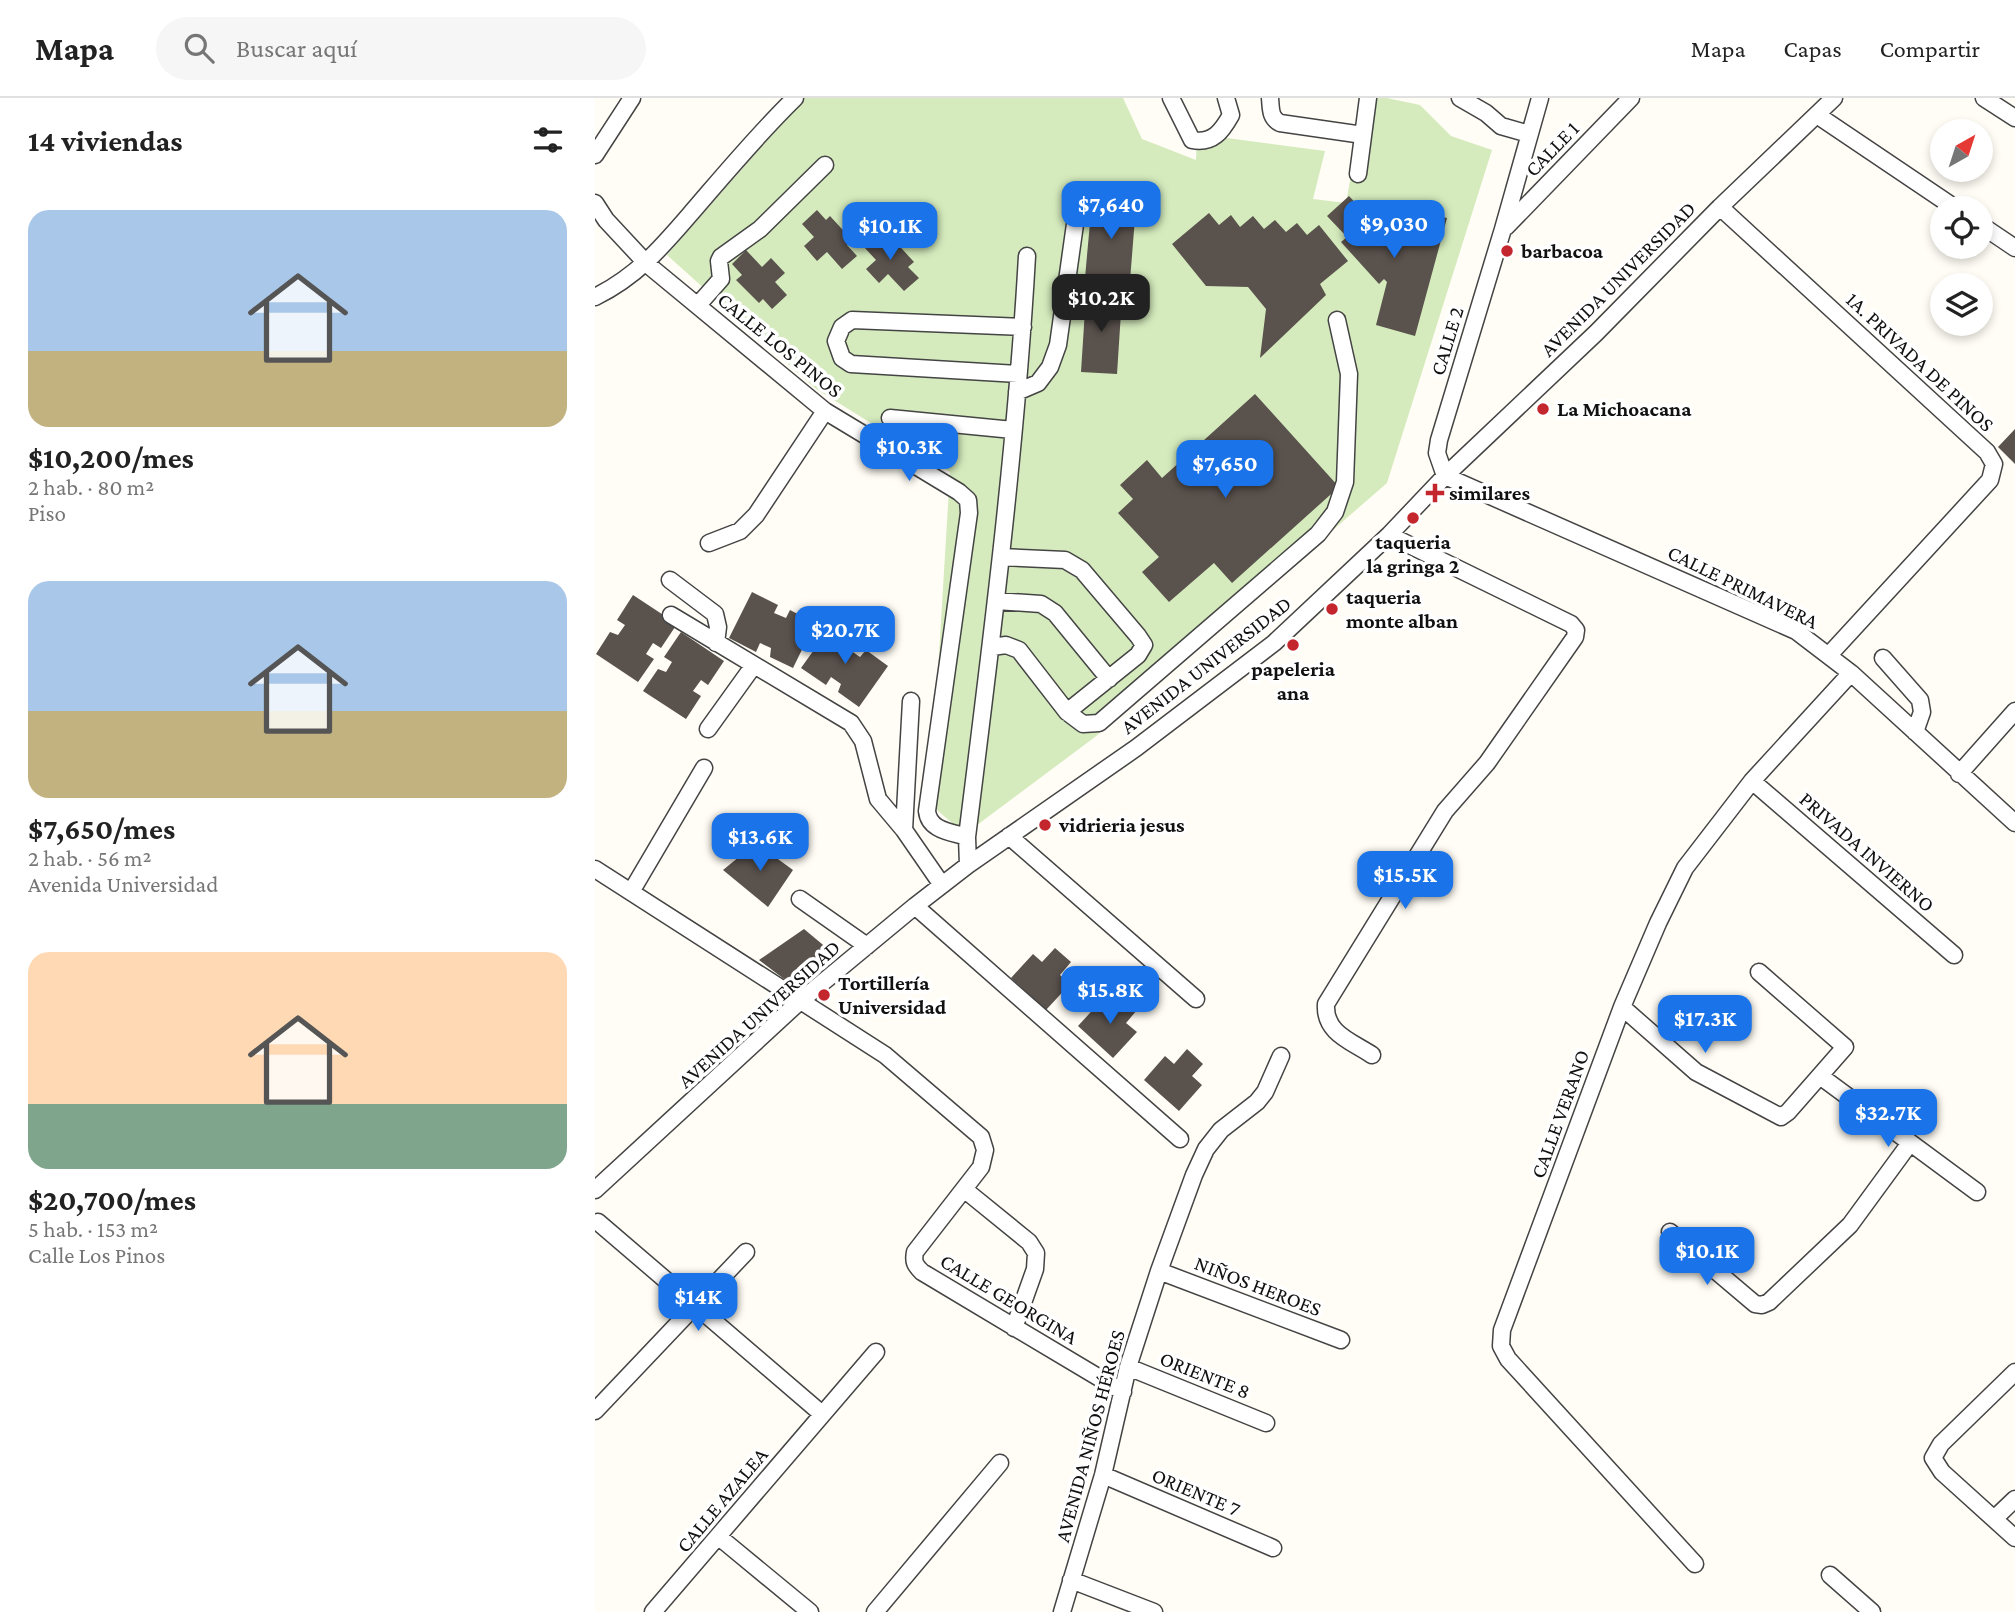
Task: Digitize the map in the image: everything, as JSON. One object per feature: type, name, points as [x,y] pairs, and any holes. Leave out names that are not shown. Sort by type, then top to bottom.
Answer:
[{"type":"street","points":[[595,155],[632,98]]},
{"type":"street","points":[[595,297],[610,290],[647,264],[770,122],[795,98]]},
{"type":"street","points":[[1171,98],[1192,140],[1202,142],[1221,133],[1231,115],[1226,98]]},
{"type":"street","points":[[1270,98],[1274,120],[1280,123],[1363,135]]},
{"type":"street","points":[[1358,174],[1368,98]]},
{"type":"street","points":[[1460,98],[1486,113],[1501,126],[1529,134]]},
{"type":"street","name":"CALLE 2","points":[[1445,476],[1437,453],[1439,440],[1540,98]]},
{"type":"street","name":"CALLE 1","points":[[1503,229],[1631,98]]},
{"type":"street","name":"AVENIDA UNIVERSIDAD","points":[[595,1190],[799,1002],[915,906],[968,865],[1136,748],[1274,643],[1389,535],[1445,476],[1596,333],[1720,207],[1834,98]]},
{"type":"street","points":[[1983,98],[2015,118]]},
{"type":"street","points":[[1817,115],[1937,196]]},
{"type":"street","points":[[698,305],[721,279],[721,257],[759,229],[825,164]]},
{"type":"street","name":"CALLE LOS PINOS","points":[[595,203],[606,220],[647,264],[825,411],[968,500],[969,513],[927,811],[928,818],[936,827],[967,837]]},
{"type":"street","name":"1A. PRIVADA DE PINOS","points":[[1720,207],[1987,452],[1994,464],[1990,480],[1829,655]]},
{"type":"street","points":[[1017,392],[1038,383],[1050,367],[1058,345],[1077,210]]},
{"type":"street","points":[[1993,233],[2015,248]]},
{"type":"street","points":[[968,865],[967,837],[992,646],[1023,327],[1027,256]]},
{"type":"street","points":[[1018,374],[851,364],[842,358],[836,341],[842,327],[852,320],[1023,327]]},
{"type":"street","points":[[992,646],[1006,645],[1019,650],[1067,712],[1083,724],[1099,723],[1308,543],[1335,512],[1345,482],[1349,374],[1337,320]]},
{"type":"street","points":[[709,543],[740,531],[756,515],[825,411]]},
{"type":"street","points":[[890,418],[1013,430]]},
{"type":"street","name":"CALLE PRIMAVERA","points":[[1445,476],[1796,631],[1851,673],[1959,774],[2013,817]]},
{"type":"street","points":[[1372,1055],[1332,1030],[1325,1016],[1326,1004],[1445,811],[1487,763],[1575,636],[1576,630],[1571,624],[1389,535]]},
{"type":"street","points":[[1001,557],[1065,560],[1081,570],[1143,645],[1138,655],[1067,712]]},
{"type":"street","points":[[670,580],[715,614],[718,627],[716,643]]},
{"type":"street","points":[[996,601],[1041,604],[1055,613],[1109,679]]},
{"type":"street","points":[[671,615],[851,723],[863,741],[878,799],[904,830],[942,885]]},
{"type":"street","points":[[1882,658],[1920,700],[1922,712],[1915,732]]},
{"type":"street","points":[[708,729],[754,665]]},
{"type":"street","name":"CALLE VERANO","points":[[1695,1564],[1508,1359],[1501,1346],[1502,1330],[1622,1007],[1685,868],[1752,781],[1851,673]]},
{"type":"street","points":[[904,830],[911,701]]},
{"type":"street","points":[[1959,774],[2015,711]]},
{"type":"street","points":[[631,892],[704,768]]},
{"type":"street","name":"PRIVADA INVIERNO","points":[[1752,781],[1954,955]]},
{"type":"street","points":[[1009,836],[1196,999]]},
{"type":"street","points":[[595,869],[885,1055],[981,1137],[984,1157],[965,1190],[1029,1242],[1036,1253],[1035,1269],[1014,1328]]},
{"type":"street","points":[[800,899],[867,946]]},
{"type":"street","points":[[915,906],[1180,1139]]},
{"type":"street","points":[[1622,1007],[1696,1072],[1781,1117],[1845,1047],[1759,972]]},
{"type":"street","name":"AVENIDA NIÑOS HÉROES","points":[[1062,1612],[1103,1475],[1128,1367],[1194,1175],[1206,1149],[1221,1130],[1257,1102],[1265,1092],[1281,1056]]},
{"type":"street","points":[[1820,1076],[1977,1192]]},
{"type":"street","points":[[1670,1232],[1755,1304],[1762,1306],[1850,1226],[1910,1143]]},
{"type":"street","name":"CALLE GEORGINA","points":[[965,1190],[921,1244],[913,1260],[922,1272],[1123,1392]]},
{"type":"street","points":[[598,1222],[822,1413]]},
{"type":"street","points":[[595,1411],[746,1252]]},
{"type":"street","name":"NIÑOS HEROES","points":[[1159,1271],[1341,1340]]},
{"type":"street","name":"CALLE AZALEA","points":[[653,1612],[876,1352]]},
{"type":"street","name":"ORIENTE 8","points":[[1128,1367],[1266,1423]]},
{"type":"street","points":[[2015,1373],[1941,1444],[1933,1458],[1942,1472],[2015,1538]]},
{"type":"street","points":[[875,1612],[1000,1463]]},
{"type":"street","name":"ORIENTE 7","points":[[1103,1475],[1273,1548]]},
{"type":"street","points":[[1994,1519],[2015,1499]]},
{"type":"street","points":[[719,1537],[810,1612]]},
{"type":"street","points":[[1830,1575],[1872,1612]]},
{"type":"street","points":[[1071,1580],[1154,1612]]},
{"type":"green space","points":[[804,98],[1123,98],[1142,139],[1196,160],[1197,134],[1325,151],[1313,199],[1346,203],[1365,98],[1387,98],[1420,105],[1451,136],[1492,150],[1387,483],[1095,737],[965,834],[930,804],[950,472],[816,389],[667,255]]},
{"type":"building","points":[[1093,189],[1137,193],[1129,293],[1084,289]]},
{"type":"building","points":[[1349,196],[1398,248],[1409,208],[1447,218],[1415,336],[1376,325],[1387,282],[1384,279],[1379,284],[1341,242],[1347,237],[1327,216]]},
{"type":"building","points":[[817,210],[826,220],[830,216],[852,240],[847,245],[857,256],[842,269],[827,252],[817,261],[804,246],[814,237],[802,224]]},
{"type":"building","points":[[1209,213],[1219,225],[1231,215],[1240,227],[1253,216],[1264,229],[1275,220],[1286,232],[1297,223],[1307,235],[1319,225],[1348,261],[1320,284],[1326,295],[1260,358],[1266,309],[1248,287],[1206,286],[1172,244]]},
{"type":"building","points":[[878,233],[887,243],[892,238],[914,262],[908,267],[919,278],[904,291],[888,274],[879,283],[866,269],[876,260],[864,247]]},
{"type":"building","points":[[746,250],[762,267],[771,258],[785,273],[775,282],[787,295],[772,309],[763,299],[759,303],[736,280],[742,275],[732,264]]},
{"type":"building","points":[[1086,294],[1122,297],[1117,374],[1081,372]]},
{"type":"building","points":[[1255,394],[1339,487],[1232,583],[1214,563],[1169,602],[1142,572],[1159,557],[1118,513],[1133,499],[1120,485],[1147,460],[1162,478]]},
{"type":"building","points":[[2015,429],[2015,464],[1998,447]]},
{"type":"building","points":[[752,592],[778,605],[774,613],[786,618],[790,610],[815,623],[793,668],[770,657],[771,648],[760,643],[756,652],[729,638]]},
{"type":"building","points":[[633,595],[677,624],[661,648],[653,643],[646,654],[654,659],[638,682],[596,654],[610,632],[618,635],[625,625],[617,620]]},
{"type":"building","points":[[831,626],[855,642],[850,650],[860,657],[866,650],[888,666],[859,707],[838,692],[841,684],[831,677],[826,685],[801,668]]},
{"type":"building","points":[[681,632],[724,661],[708,685],[701,680],[693,691],[701,696],[686,719],[643,691],[658,669],[666,672],[672,662],[664,657]]},
{"type":"building","points":[[756,843],[793,870],[768,907],[723,870]]},
{"type":"building","points":[[804,929],[828,949],[788,982],[759,960]]},
{"type":"building","points":[[1055,948],[1071,962],[1060,975],[1070,984],[1046,1010],[1011,978],[1033,954],[1042,962]]},
{"type":"building","points":[[1121,996],[1137,1010],[1126,1023],[1137,1032],[1113,1058],[1078,1026],[1100,1002],[1108,1010]]},
{"type":"building","points":[[1187,1049],[1203,1064],[1192,1076],[1202,1085],[1179,1111],[1144,1080],[1165,1056],[1174,1064]]},
{"type":"place","name":"barbacoa","points":[[1507,251]]},
{"type":"place","name":"La Michoacana","points":[[1543,409]]},
{"type":"place","name":"similares","points":[[1435,493]]},
{"type":"place","name":"taqueria la gringa 2","points":[[1413,518]]},
{"type":"place","name":"taqueria monte alban","points":[[1332,609]]},
{"type":"place","name":"papeleria ana","points":[[1293,645]]},
{"type":"place","name":"vidrieria jesus","points":[[1045,825]]},
{"type":"place","name":"Tortillería Universidad","points":[[824,995]]}]
